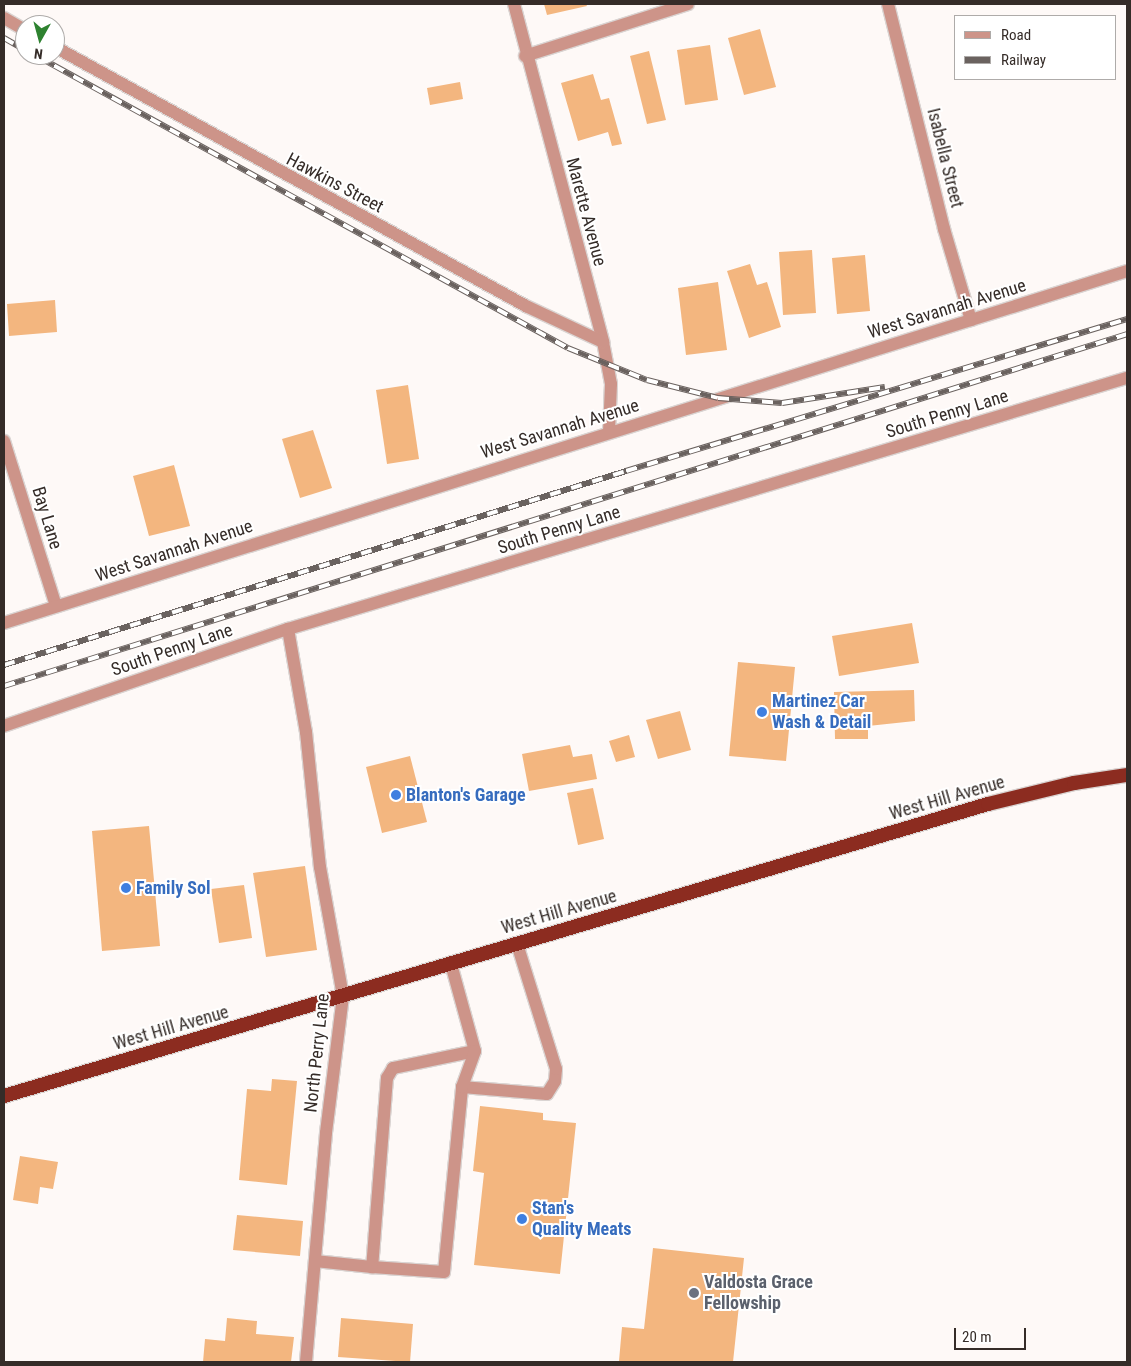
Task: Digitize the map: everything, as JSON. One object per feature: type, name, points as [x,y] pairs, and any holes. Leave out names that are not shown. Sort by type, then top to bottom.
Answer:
[{"type":"highway","name":"West Hill Avenue","points":[[4,1096],[988,804],[1074,783],[1127,775]]},
{"type":"street","name":"Marette Avenue","points":[[514,4],[525,56],[603,342],[611,384],[608,432]]},
{"type":"street","points":[[525,56],[688,4]]},
{"type":"street","name":"Isabella Street","points":[[888,4],[944,229],[972,320]]},
{"type":"street","points":[[4,18],[15,24]]},
{"type":"street","name":"Hawkins Street","points":[[65,52],[526,306],[603,342]]},
{"type":"street","name":"West Savannah Avenue","points":[[4,623],[608,432],[1127,271]]},
{"type":"street","name":"South Penny Lane","points":[[4,726],[288,630],[1127,378]]},
{"type":"street","name":"Bay Lane","points":[[4,441],[56,606]]},
{"type":"street","name":"North Perry Lane","points":[[288,630],[306,732],[320,867],[342,996],[314,1260],[306,1362]]},
{"type":"street","points":[[462,1087],[547,1094],[555,1081],[556,1069],[517,944]]},
{"type":"street","points":[[314,1260],[372,1267],[444,1272],[462,1087],[475,1051],[451,964]]},
{"type":"street","points":[[372,1267],[386,1078],[392,1068],[475,1051]]},
{"type":"building","points":[[544,4],[586,4],[587,6],[547,15]]},
{"type":"building","points":[[760,29],[776,87],[744,95],[728,38]]},
{"type":"building","points":[[710,45],[718,100],[685,105],[677,50]]},
{"type":"building","points":[[649,51],[666,120],[647,124],[630,56]]},
{"type":"building","points":[[593,74],[601,100],[609,98],[622,144],[612,146],[608,132],[578,141],[561,83]]},
{"type":"building","points":[[460,82],[463,99],[430,105],[427,88]]},
{"type":"building","points":[[812,250],[816,313],[783,315],[779,252]]},
{"type":"building","points":[[865,255],[870,311],[837,314],[832,258]]},
{"type":"building","points":[[750,264],[757,285],[767,282],[781,327],[749,338],[727,271]]},
{"type":"building","points":[[718,282],[727,350],[686,355],[678,288]]},
{"type":"building","points":[[55,300],[57,332],[9,336],[7,304]]},
{"type":"building","points":[[408,385],[419,459],[387,464],[376,390]]},
{"type":"building","points":[[313,430],[332,488],[300,498],[282,439]]},
{"type":"building","points":[[174,465],[190,526],[149,536],[133,476]]},
{"type":"building","points":[[912,623],[919,663],[839,676],[832,636]]},
{"type":"building","name":"Martinez Car Wash & Detail","points":[[738,662],[795,667],[786,761],[729,756]]},
{"type":"building","points":[[914,690],[915,721],[868,726],[868,739],[835,739],[834,692]]},
{"type":"building","points":[[680,711],[691,750],[658,759],[646,720]]},
{"type":"building","points":[[629,735],[635,757],[616,762],[609,741]]},
{"type":"building","points":[[570,745],[573,757],[592,754],[597,779],[529,791],[522,754]]},
{"type":"building","name":"Blanton's Garage","points":[[410,756],[427,822],[382,833],[366,767]]},
{"type":"building","points":[[593,788],[604,839],[578,845],[567,793]]},
{"type":"building","name":"Family Sol","points":[[149,826],[160,946],[102,951],[92,831]]},
{"type":"building","points":[[305,866],[317,950],[266,957],[253,873]]},
{"type":"building","points":[[244,885],[252,938],[219,943],[211,889]]},
{"type":"building","points":[[272,1079],[297,1081],[287,1185],[239,1180],[247,1089],[271,1091]]},
{"type":"building","name":"Stan's Quality Meats","points":[[480,1106],[543,1113],[543,1120],[576,1123],[560,1274],[474,1265],[484,1173],[473,1171]]},
{"type":"building","points":[[20,1156],[58,1162],[53,1189],[40,1187],[38,1204],[13,1200]]},
{"type":"building","points":[[237,1215],[303,1221],[300,1256],[233,1250]]},
{"type":"building","name":"Valdosta Grace Fellowship","points":[[653,1248],[744,1258],[733,1362],[619,1361],[622,1327],[644,1329]]},
{"type":"building","points":[[227,1318],[257,1321],[256,1334],[294,1337],[291,1362],[203,1362],[205,1339],[225,1341]]},
{"type":"building","points":[[341,1318],[413,1324],[410,1362],[338,1357]]},
{"type":"railway","points":[[4,38],[15,44]]},
{"type":"railway","points":[[53,65],[568,348],[647,380],[718,398],[782,403],[885,387]]},
{"type":"railway","points":[[4,665],[626,471],[1127,319]]},
{"type":"railway","points":[[4,686],[1127,334]]},
{"type":"place","name":"Martinez Car Wash & Detail","points":[[762,712]]},
{"type":"place","name":"Blanton's Garage","points":[[396,795]]},
{"type":"place","name":"Family Sol","points":[[126,888]]},
{"type":"place","name":"Stan's Quality Meats","points":[[522,1219]]},
{"type":"place","name":"Valdosta Grace Fellowship","points":[[694,1293]]}]
